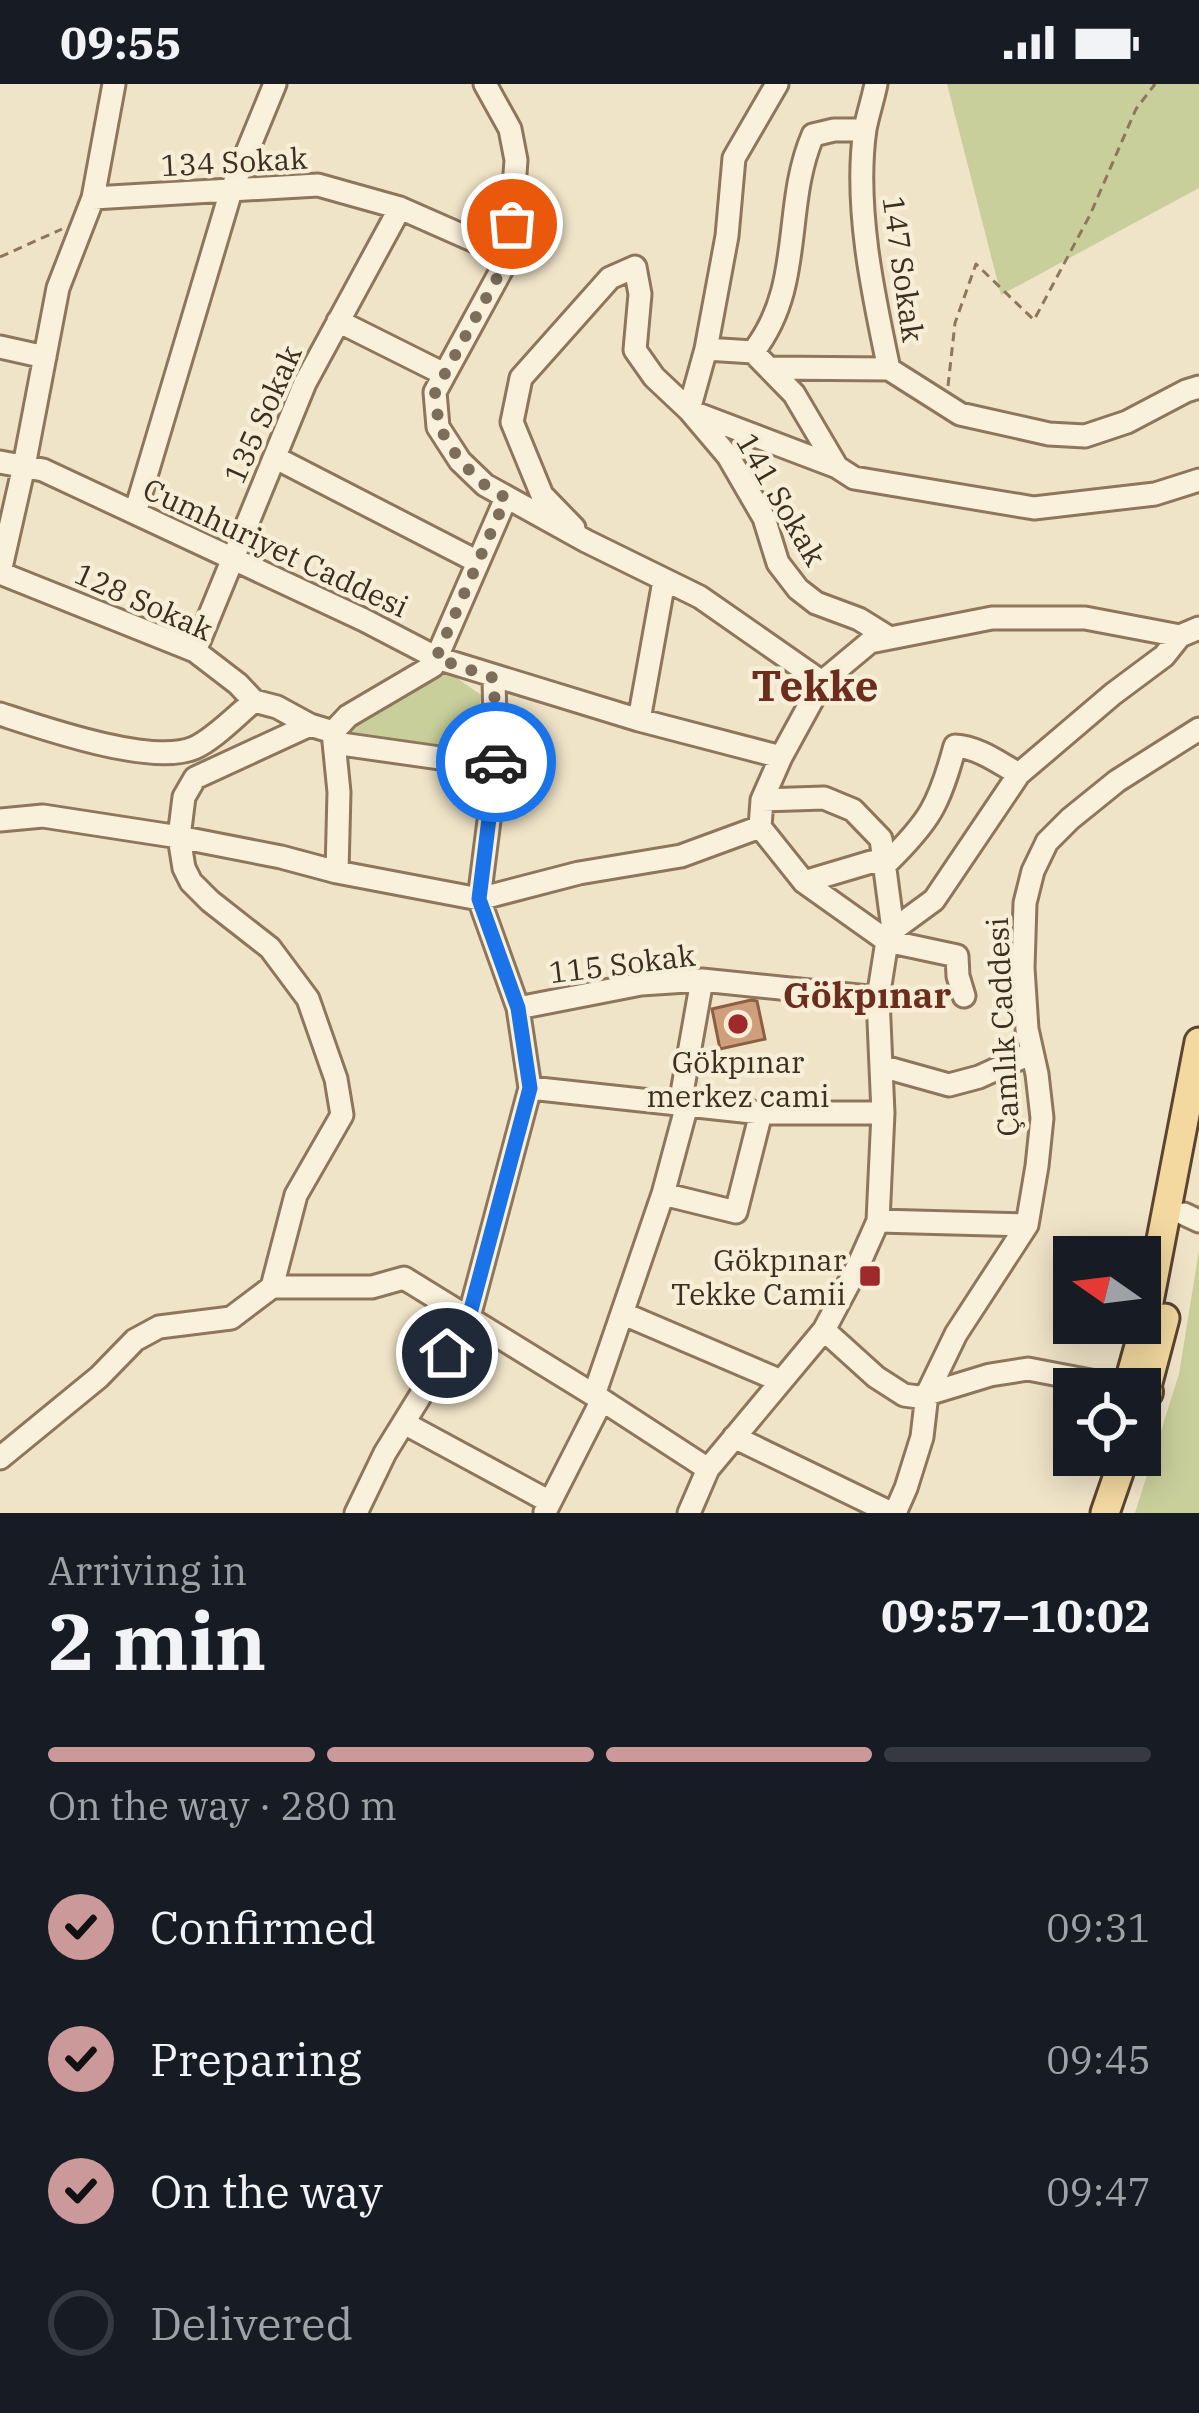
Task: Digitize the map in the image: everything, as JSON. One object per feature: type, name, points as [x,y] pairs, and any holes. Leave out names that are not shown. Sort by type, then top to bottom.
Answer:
[{"type":"main road","points":[[1139,1368],[1199,1042]]},
{"type":"main road","points":[[1147,1368],[1163,1330],[1191,1217],[1199,1133]]},
{"type":"main road","points":[[1087,1513],[1099,1476]]},
{"type":"main road","points":[[1105,1513],[1118,1476]]},
{"type":"street","points":[[0,573],[58,288],[89,208],[114,84]]},
{"type":"street","points":[[135,514],[231,191],[275,84]]},
{"type":"street","points":[[485,84],[510,129],[516,160],[509,256],[435,392],[439,427],[460,461],[485,485],[700,597],[822,682]]},
{"type":"street","points":[[777,84],[734,158],[727,236],[689,410],[837,467],[854,478],[1034,508],[1155,494],[1199,480]]},
{"type":"street","name":"147 Sokak","points":[[876,84],[865,130],[862,189],[875,303],[889,369],[960,414],[1049,434],[1085,436],[1199,387]]},
{"type":"street","points":[[761,360],[783,296],[802,160],[813,135],[865,130]]},
{"type":"street","name":"134 Sokak","points":[[89,208],[318,185],[400,208],[509,256]]},
{"type":"street","name":"135 Sokak","points":[[195,651],[305,383],[400,208]]},
{"type":"street","name":"141 Sokak","points":[[586,541],[542,495],[512,422],[521,378],[610,278],[635,267],[640,294],[635,350],[728,456],[764,518],[778,563],[797,589],[816,603],[887,637]]},
{"type":"street","points":[[338,321],[444,374]]},
{"type":"street","points":[[0,347],[45,357]]},
{"type":"street","points":[[706,349],[761,360],[889,369]]},
{"type":"street","points":[[761,360],[794,394],[837,467]]},
{"type":"street","points":[[276,458],[478,562]]},
{"type":"street","name":"Cumhuriyet Caddesi","points":[[0,462],[43,470],[436,658],[781,758]]},
{"type":"street","points":[[337,872],[339,792],[334,737],[348,716],[433,666],[506,498]]},
{"type":"street","name":"128 Sokak","points":[[0,573],[195,651],[254,701],[277,707],[334,737],[496,766]]},
{"type":"street","points":[[639,720],[664,581]]},
{"type":"street","points":[[964,996],[957,956],[890,936],[804,882],[760,827],[762,800],[822,682],[870,641],[992,617],[1085,617],[1190,632]]},
{"type":"street","points":[[890,936],[934,900],[1019,774],[1190,632]]},
{"type":"street","points":[[356,1513],[469,1317],[530,1088],[518,1008],[479,899],[496,766],[494,678]]},
{"type":"street","points":[[0,714],[113,747],[166,752],[193,749],[254,701]]},
{"type":"street","points":[[272,1287],[296,1195],[341,1115],[336,1079],[308,999],[270,948],[191,882],[179,836],[184,797],[195,778],[310,725]]},
{"type":"street","name":"Çamlık Caddesi","points":[[893,1513],[922,1437],[927,1394],[956,1334],[1027,1226],[1042,1118],[1027,1029],[1023,968],[1025,903],[1034,871],[1047,842],[1070,819],[1117,781],[1199,729]]},
{"type":"street","points":[[886,864],[926,823],[943,789],[955,746],[985,755],[1019,774]]},
{"type":"street","points":[[689,1513],[708,1469],[824,1330],[878,1221],[883,1113],[878,998],[890,936],[881,838],[853,810],[824,798],[762,800]]},
{"type":"street","points":[[0,820],[43,816],[179,836],[479,899],[579,873],[681,856],[760,827]]},
{"type":"street","points":[[804,882],[871,862],[886,864]]},
{"type":"street","points":[[404,1423],[547,1508],[598,1398],[663,1194],[684,1105],[702,980]]},
{"type":"street","name":"115 Sokak","points":[[518,1008],[641,985],[702,980],[878,998]]},
{"type":"street","points":[[881,1066],[949,1085],[1032,1053]]},
{"type":"street","points":[[530,1088],[761,1113],[883,1113]]},
{"type":"street","points":[[663,1194],[736,1212],[761,1113]]},
{"type":"street","points":[[878,1221],[1027,1226]]},
{"type":"street","points":[[0,1458],[99,1377],[135,1340],[159,1327],[231,1318],[272,1287],[372,1287],[404,1279],[708,1469]]},
{"type":"street","points":[[624,1313],[781,1381]]},
{"type":"street","points":[[824,1330],[876,1377],[904,1395],[919,1397],[990,1375],[1028,1370],[1053,1376]]},
{"type":"street","points":[[734,1437],[893,1513]]},
{"type":"path","points":[[946,406],[955,323],[976,264],[1034,320],[1090,215],[1136,110],[1155,84]]},
{"type":"path","points":[[0,257],[89,208]]},
{"type":"green space","points":[[947,84],[1199,84],[1199,188],[1001,295]]},
{"type":"green space","points":[[447,671],[481,695],[479,748],[349,736],[356,720]]},
{"type":"green space","points":[[1199,1250],[1199,1513],[1135,1513],[1147,1476],[1161,1476],[1161,1431],[1179,1374]]},
{"type":"building","name":"Gökpınar merkez cami","points":[[757,1001],[765,1039],[720,1049],[712,1009]]},
{"type":"way so far","points":[[496,762],[494,678],[436,658],[506,498],[460,461],[439,427],[435,392],[509,256],[512,224]]},
{"type":"place","name":"Gökpınar merkez cami","points":[[738,1024]]},
{"type":"place","name":"Gökpınar Tekke Camii","points":[[870,1276]]},
{"type":"district","name":"Tekke","points":[[815,685]]},
{"type":"district","name":"Gökpınar","points":[[867,994]]},
{"type":"route","points":[[447,1353],[469,1317],[530,1088],[518,1008],[479,899],[496,762]]}]
